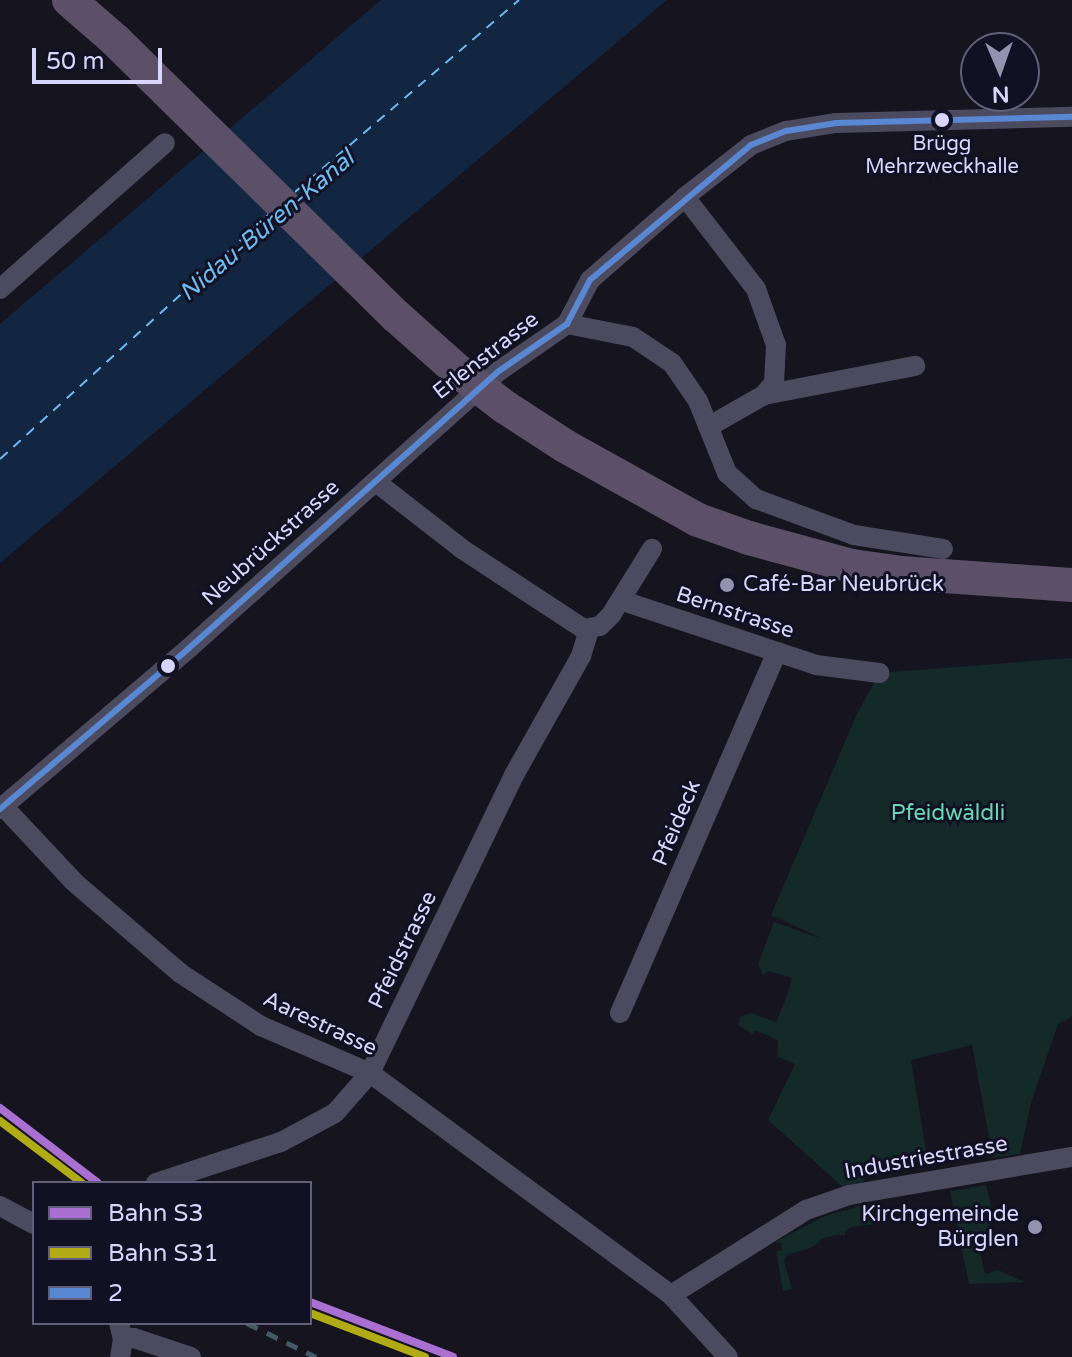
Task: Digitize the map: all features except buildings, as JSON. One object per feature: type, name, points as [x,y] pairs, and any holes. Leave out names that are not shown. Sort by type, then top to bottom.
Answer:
[{"type":"highway","points":[[69,0],[173,97],[396,316],[458,371],[505,407],[630,483],[698,520],[852,566],[960,579],[1072,585]]},
{"type":"highway","points":[[630,483],[753,525],[855,551],[961,566],[1072,572]]},
{"type":"street","name":"Erlenstrasse","points":[[376,482],[499,371],[567,324],[590,280],[685,197],[751,145],[786,131],[836,123],[1072,117]]},
{"type":"street","points":[[0,289],[165,143]]},
{"type":"street","points":[[685,197],[743,268],[766,313],[776,345],[777,369],[774,383],[764,395]]},
{"type":"street","points":[[567,324],[612,331],[650,346],[672,363],[688,381],[727,473],[756,499],[854,535],[943,549]]},
{"type":"street","points":[[708,427],[764,395],[915,366]]},
{"type":"street","points":[[376,482],[462,549],[568,622],[589,629],[606,622],[623,601],[652,549]]},
{"type":"street","name":"Neubrückstrasse","points":[[2,807],[188,649],[376,482]]},
{"type":"street","name":"Bernstrasse","points":[[623,601],[840,671],[879,673]]},
{"type":"street","name":"Pfeidstrasse","points":[[162,1181],[281,1142],[335,1113],[370,1073],[514,775],[581,656],[589,629]]},
{"type":"street","name":"Pfeideck","points":[[620,1013],[777,652]]},
{"type":"street","name":"Aarestrasse","points":[[2,807],[74,882],[180,973],[261,1026],[370,1073],[671,1295],[728,1357]]},
{"type":"street","name":"Industriestrasse","points":[[671,1295],[806,1210],[849,1195],[1072,1157]]},
{"type":"street","points":[[0,1206],[32,1223]]},
{"type":"street","points":[[121,1340],[134,1338],[191,1357]]},
{"type":"green space","name":"Pfeidwäldli","points":[[1072,658],[1072,1017],[1058,1024],[1031,1103],[1020,1154],[993,1158],[972,1045],[911,1060],[927,1156],[868,1167],[863,1182],[843,1187],[768,1120],[795,1064],[777,1056],[778,1040],[755,1030],[753,1034],[738,1025],[740,1017],[751,1013],[776,1022],[786,999],[792,978],[768,971],[763,975],[758,964],[774,922],[825,940],[771,915],[856,716],[879,673]]},
{"type":"green space","points":[[986,1185],[992,1210],[987,1211],[991,1232],[976,1235],[985,1274],[998,1270],[1025,1282],[969,1284],[950,1191]]},
{"type":"green space","points":[[867,1204],[873,1207],[874,1224],[852,1227],[845,1231],[845,1236],[839,1234],[821,1239],[813,1247],[787,1255],[784,1261],[792,1289],[783,1291],[776,1251],[782,1250],[781,1243],[775,1242],[825,1216]]},
{"type":"water","name":"Nidau-Büren-Kanal","points":[[381,0],[667,0],[0,563],[0,324]]},
{"type":"ferry route","points":[[295,192],[519,0]]},
{"type":"ferry route","points":[[0,459],[269,214]]},
{"type":"railway","points":[[251,1325],[316,1357]]},
{"type":"rail line","name":"S3","points":[[0,1108],[95,1181]]},
{"type":"rail line","name":"S31","points":[[0,1121],[79,1181]]},
{"type":"rail line","name":"S3","points":[[312,1303],[453,1357]]},
{"type":"rail line","name":"S31","points":[[312,1314],[425,1357]]},
{"type":"transit line","name":"2","points":[[0,809],[188,649],[499,371],[567,324],[590,280],[751,145],[786,131],[836,123],[1072,117]]},
{"type":"place","name":"Brügg Mehrzweckhalle","points":[[942,120]]},
{"type":"place","name":"Café-Bar Neubrück","points":[[727,585]]},
{"type":"place","name":"Kirchgemeinde Bürglen","points":[[1035,1227]]}]
